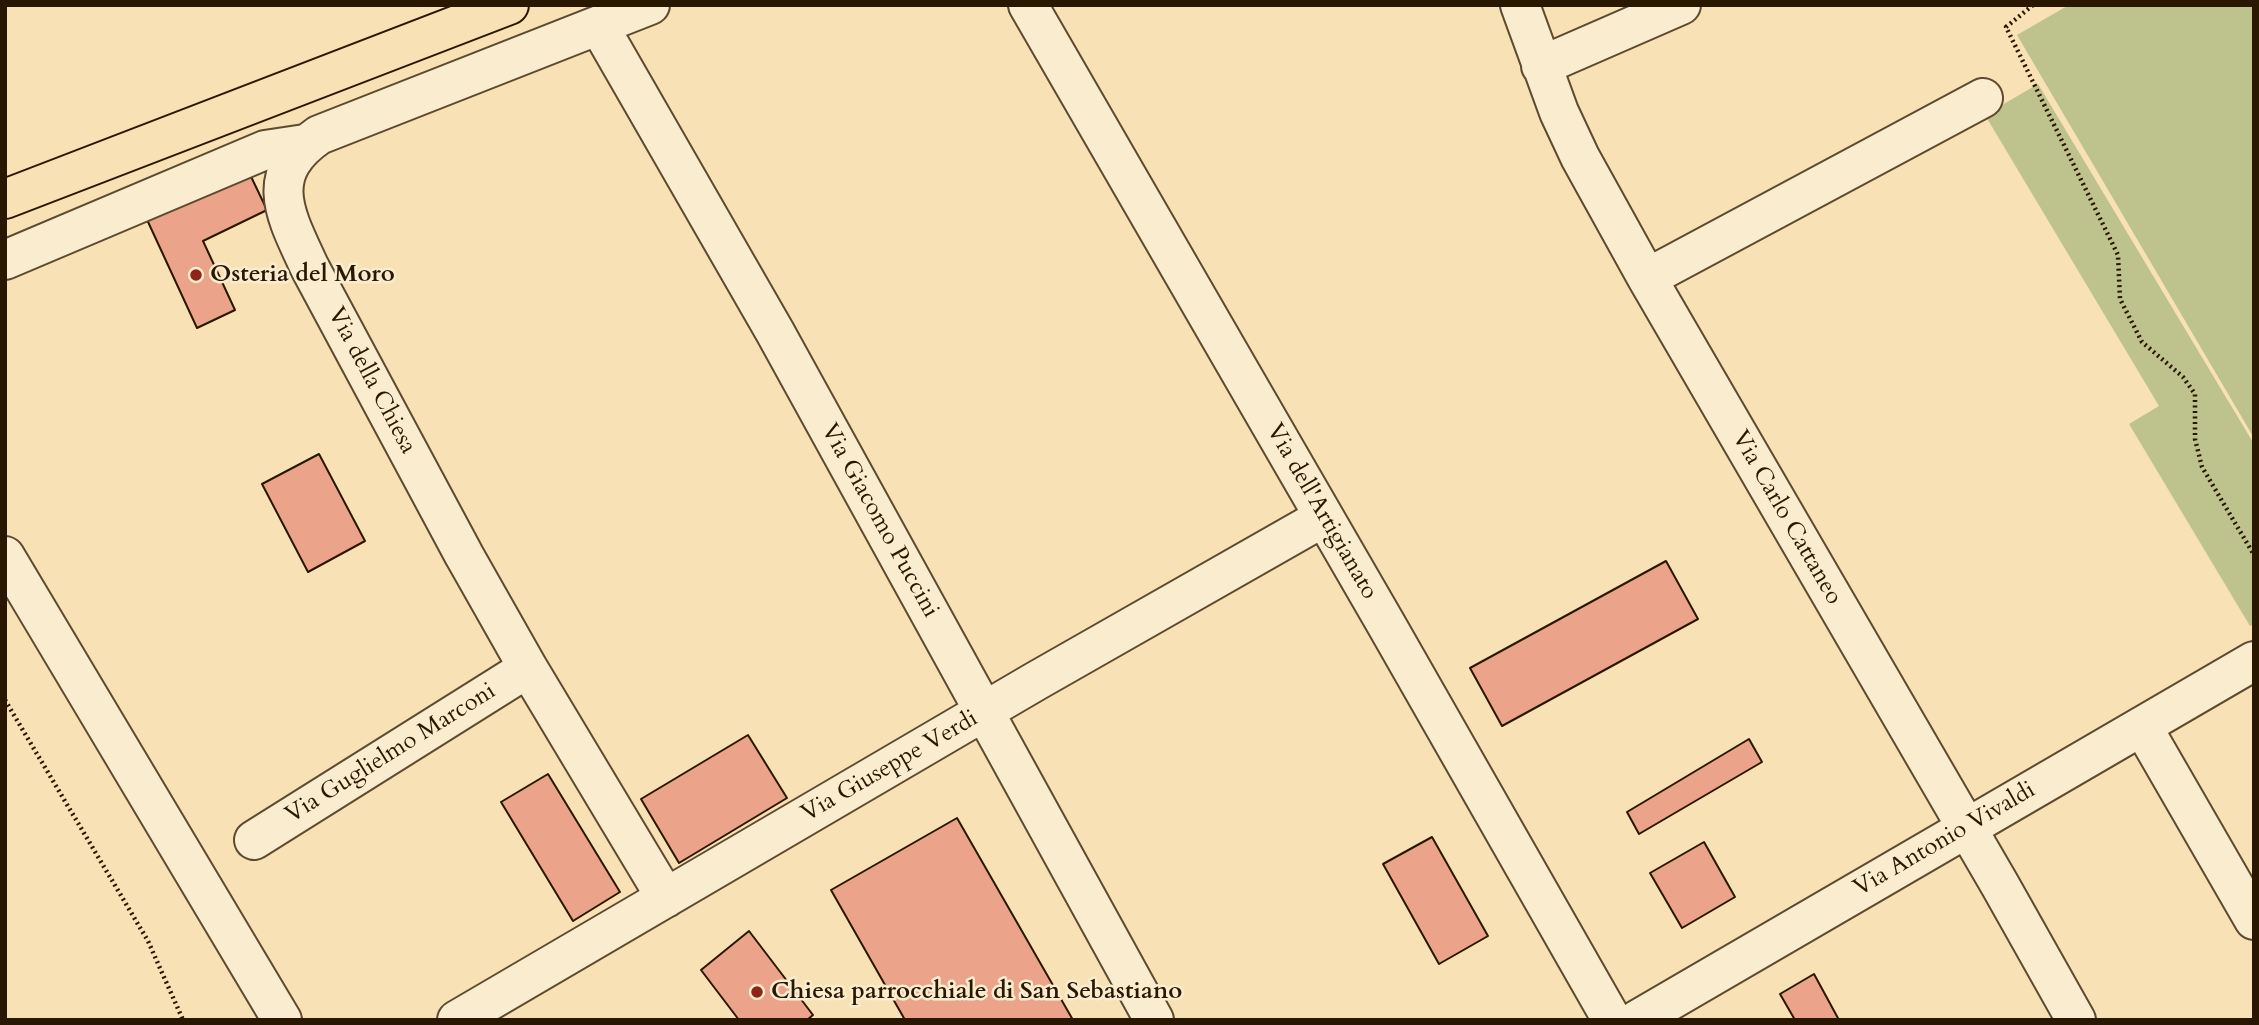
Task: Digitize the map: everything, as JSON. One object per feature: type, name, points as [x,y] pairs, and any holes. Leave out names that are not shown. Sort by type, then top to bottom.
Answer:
[{"type":"main road","points":[[5,199],[509,5]]},
{"type":"street","points":[[5,260],[265,150],[305,144],[319,135],[650,5]]},
{"type":"street","name":"Via dell'Artigianato","points":[[1028,5],[1612,1020]]},
{"type":"street","name":"Via Carlo Cattaneo","points":[[1520,5],[1541,66],[1580,157],[1647,278],[2076,1020]]},
{"type":"street","points":[[1541,66],[1681,5]]},
{"type":"street","name":"Via Giacomo Puccini","points":[[599,26],[775,332],[1154,1020]]},
{"type":"street","points":[[1647,278],[1983,98]]},
{"type":"street","name":"Via della Chiesa","points":[[305,144],[291,163],[285,177],[283,202],[287,218],[323,292],[464,555],[528,668],[666,898]]},
{"type":"street","name":"Via Giuseppe Verdi","points":[[457,1020],[1324,517]]},
{"type":"street","points":[[5,556],[282,1020]]},
{"type":"street","name":"Via Antonio Vivaldi","points":[[1637,1020],[2254,661]]},
{"type":"street","name":"Via Guglielmo Marconi","points":[[254,840],[528,668]]},
{"type":"street","points":[[2142,726],[2254,920]]},
{"type":"path","points":[[2033,5],[2006,27],[2119,255],[2120,299],[2142,342],[2183,377],[2194,394],[2194,439],[2202,467],[2254,555]]},
{"type":"path","points":[[5,700],[148,941],[183,1020]]},
{"type":"green space","points":[[2069,5],[2254,5],[2254,438],[2017,35]]},
{"type":"green space","points":[[2038,84],[2254,444],[2254,624],[2250,626],[2129,424],[2159,406],[1985,115]]},
{"type":"building","name":"Osteria del Moro","points":[[245,164],[267,210],[203,241],[235,310],[197,328],[143,211]]},
{"type":"building","points":[[319,454],[365,541],[308,572],[262,484]]},
{"type":"building","points":[[1666,561],[1698,619],[1502,726],[1470,668]]},
{"type":"building","points":[[748,735],[787,798],[679,863],[641,799]]},
{"type":"building","points":[[1749,739],[1762,762],[1639,834],[1627,812]]},
{"type":"building","points":[[548,774],[620,892],[573,921],[501,802]]},
{"type":"building","points":[[957,818],[1073,1020],[905,1020],[831,890]]},
{"type":"building","points":[[1432,837],[1488,936],[1439,964],[1383,864]]},
{"type":"building","points":[[1704,842],[1735,897],[1682,928],[1650,873]]},
{"type":"building","name":"Chiesa parrocchiale di San Sebastiano","points":[[749,931],[813,1015],[807,1020],[739,1020],[701,970]]},
{"type":"building","points":[[1814,974],[1839,1020],[1795,1020],[1780,994]]},
{"type":"place","name":"Osteria del Moro","points":[[196,275]]},
{"type":"place","name":"Chiesa parrocchiale di San Sebastiano","points":[[757,992]]}]
